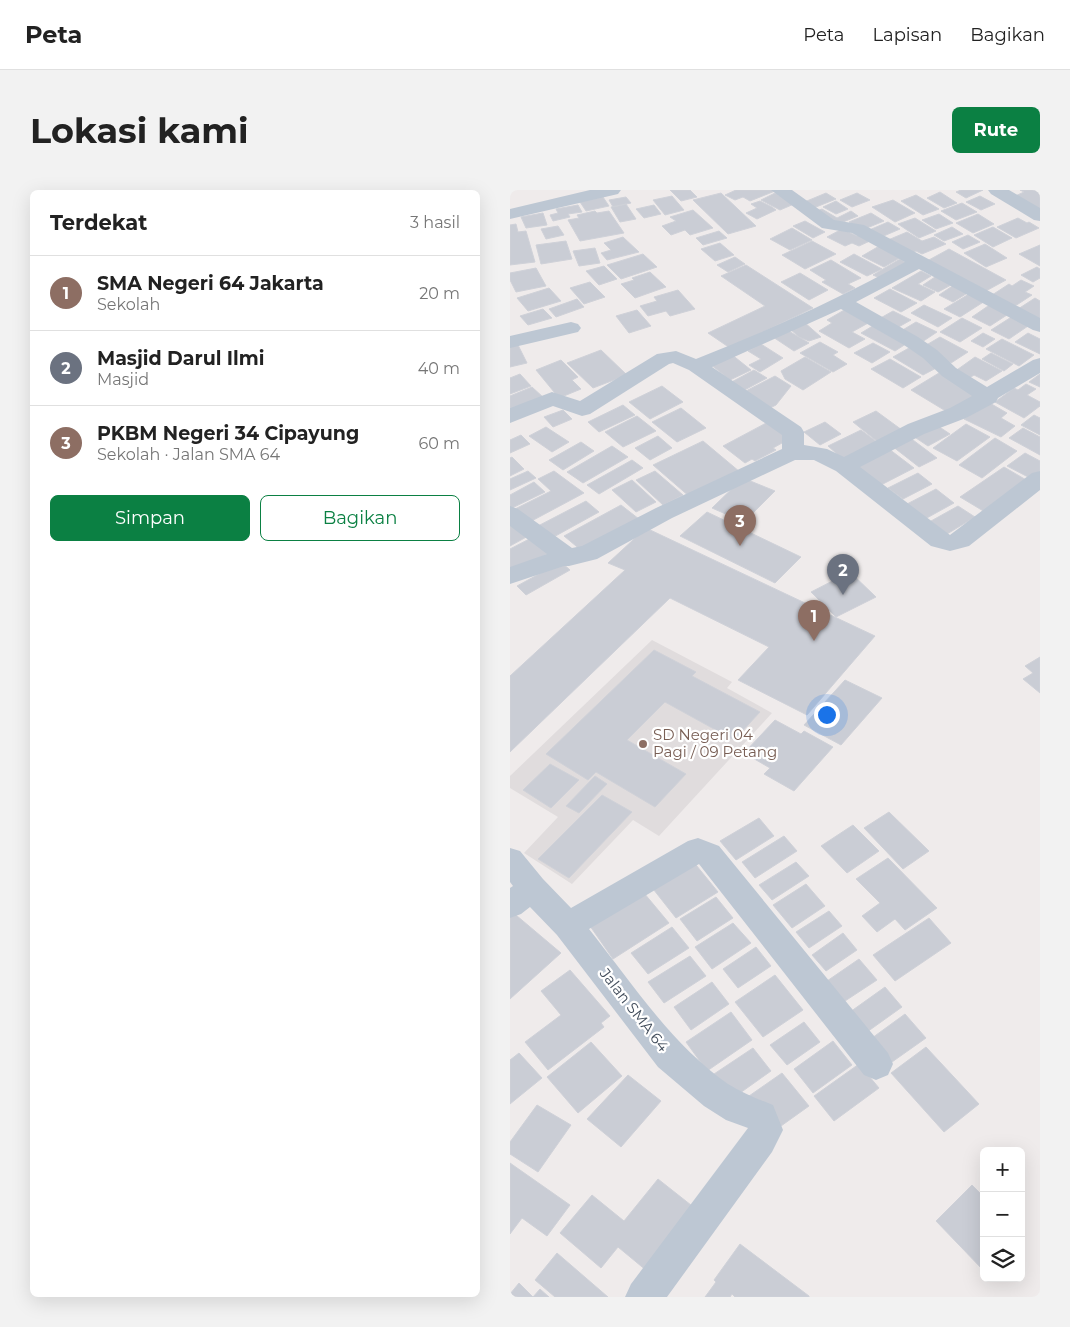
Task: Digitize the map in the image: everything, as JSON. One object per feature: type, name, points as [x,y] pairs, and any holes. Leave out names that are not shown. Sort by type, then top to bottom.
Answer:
[{"type":"street","points":[[511,214],[612,190]]},
{"type":"street","points":[[780,190],[828,224],[851,226],[1040,326]]},
{"type":"street","points":[[998,190],[1040,216]]},
{"type":"street","points":[[696,366],[734,351],[879,284],[918,262]]},
{"type":"street","points":[[841,301],[911,341],[930,354],[949,372],[988,397]]},
{"type":"street","points":[[510,342],[571,328]]},
{"type":"street","points":[[510,416],[552,398],[582,409],[664,358],[676,356],[696,366],[793,432],[793,453]]},
{"type":"street","points":[[844,466],[916,429],[958,413],[988,397],[1040,364]]},
{"type":"street","points":[[510,576],[548,561],[588,553],[664,513],[793,453],[819,454],[844,466],[939,540],[950,543],[967,536],[1040,478]]},
{"type":"street","points":[[510,514],[569,558]]},
{"type":"street","points":[[568,926],[698,850],[704,852],[709,855],[876,1064]]},
{"type":"street","name":"Jalan SMA 64","points":[[510,860],[521,896],[568,926],[670,1056],[716,1095],[761,1117],[764,1121],[766,1130],[760,1140],[644,1297]]},
{"type":"shaded area","name":"SD Negeri 04 Pagi / 09 Petang","points":[[652,640],[732,682],[727,688],[772,713],[659,836],[633,820],[572,884],[524,853],[558,817],[510,788],[510,776]]},
{"type":"building","points":[[670,190],[690,190],[697,197],[681,201]]},
{"type":"building","points":[[736,190],[775,191],[750,201],[743,197],[735,200],[725,195]]},
{"type":"building","points":[[961,190],[983,190],[966,198],[956,192]]},
{"type":"building","points":[[1020,190],[1040,190],[1040,211],[1011,198],[1024,192]]},
{"type":"building","points":[[940,192],[957,203],[944,208],[927,198]]},
{"type":"building","points":[[721,193],[756,226],[728,234],[693,200]]},
{"type":"building","points":[[775,193],[794,204],[780,210],[761,200]]},
{"type":"building","points":[[826,193],[836,199],[811,209],[802,203]]},
{"type":"building","points":[[857,193],[870,200],[852,207],[840,200]]},
{"type":"building","points":[[916,195],[939,209],[923,215],[901,201]]},
{"type":"building","points":[[672,196],[684,210],[665,215],[653,200]]},
{"type":"building","points":[[980,196],[995,204],[981,210],[966,202]]},
{"type":"building","points":[[603,197],[609,206],[586,211],[580,202]]},
{"type":"building","points":[[626,197],[631,203],[613,207],[609,200]]},
{"type":"building","points":[[893,200],[915,213],[895,222],[872,207]]},
{"type":"building","points":[[760,201],[776,210],[757,219],[746,213],[757,208],[751,204]]},
{"type":"building","points":[[836,201],[848,209],[836,214],[823,207]]},
{"type":"building","points":[[962,203],[977,212],[956,220],[941,211]]},
{"type":"building","points":[[626,204],[636,219],[620,222],[611,207]]},
{"type":"building","points":[[578,205],[582,212],[568,214],[570,217],[553,221],[550,215],[558,213],[556,209]]},
{"type":"building","points":[[654,205],[661,214],[644,218],[636,209]]},
{"type":"building","points":[[822,209],[837,218],[851,211],[858,216],[838,224],[814,212]]},
{"type":"building","points":[[693,210],[713,228],[690,235],[685,230],[671,235],[662,226],[676,221],[670,217]]},
{"type":"building","points":[[595,211],[597,213],[609,211],[624,233],[580,241],[568,220],[579,218],[577,215]]},
{"type":"building","points":[[543,213],[547,225],[526,228],[521,217]]},
{"type":"building","points":[[871,213],[884,221],[862,230],[849,222]]},
{"type":"building","points":[[939,214],[953,223],[936,229],[922,220]]},
{"type":"building","points":[[978,214],[994,224],[973,233],[956,223]]},
{"type":"building","points":[[915,218],[936,231],[919,238],[898,224]]},
{"type":"building","points":[[1018,218],[1039,228],[1016,238],[997,227]]},
{"type":"building","points":[[805,221],[825,232],[813,238],[793,226]]},
{"type":"building","points":[[888,222],[900,229],[879,238],[867,231]]},
{"type":"building","points":[[516,224],[518,232],[526,231],[535,262],[510,265],[510,225]]},
{"type":"building","points":[[558,226],[564,235],[546,239],[541,229]]},
{"type":"building","points":[[952,227],[963,234],[944,241],[934,235]]},
{"type":"building","points":[[993,227],[1012,238],[993,247],[974,235]]},
{"type":"building","points":[[792,228],[812,240],[790,250],[770,239]]},
{"type":"building","points":[[842,229],[857,236],[860,234],[872,240],[859,246],[852,243],[845,246],[827,237]]},
{"type":"building","points":[[719,231],[727,238],[703,245],[696,238]]},
{"type":"building","points":[[907,232],[922,241],[934,237],[946,244],[922,254],[916,251],[909,254],[888,240]]},
{"type":"building","points":[[968,235],[980,242],[963,249],[952,242]]},
{"type":"building","points":[[623,237],[639,252],[607,260],[601,253],[611,250],[604,243]]},
{"type":"building","points":[[566,241],[572,259],[541,264],[536,245]]},
{"type":"building","points":[[812,241],[836,254],[805,269],[782,255]]},
{"type":"building","points":[[720,243],[734,255],[715,261],[701,249]]},
{"type":"building","points":[[985,244],[1007,258],[986,267],[964,253]]},
{"type":"building","points":[[881,245],[903,256],[884,267],[862,256]]},
{"type":"building","points":[[1040,245],[1040,266],[1019,254]]},
{"type":"building","points":[[595,248],[600,263],[579,266],[573,251]]},
{"type":"building","points":[[949,249],[1006,280],[984,292],[927,261]]},
{"type":"building","points":[[643,254],[657,267],[621,279],[607,265]]},
{"type":"building","points":[[854,254],[882,269],[867,276],[840,262]]},
{"type":"building","points":[[735,257],[745,264],[728,272],[717,265]]},
{"type":"building","points":[[900,259],[910,265],[884,280],[873,275]]},
{"type":"building","points":[[831,260],[861,278],[848,284],[855,288],[843,294],[822,282],[826,280],[810,270]]},
{"type":"building","points":[[746,265],[813,308],[730,348],[708,333],[765,306],[721,276]]},
{"type":"building","points":[[604,266],[617,279],[599,285],[586,271]]},
{"type":"building","points":[[1037,267],[1040,269],[1040,278],[1033,282],[1021,275]]},
{"type":"building","points":[[536,268],[546,286],[516,292],[510,280],[510,273]]},
{"type":"building","points":[[921,271],[931,276],[918,284],[935,292],[921,301],[892,288]]},
{"type":"building","points":[[650,272],[666,287],[635,298],[621,284],[634,280],[632,278]]},
{"type":"building","points":[[800,273],[828,290],[809,300],[781,282]]},
{"type":"building","points":[[935,277],[951,285],[938,292],[923,285]]},
{"type":"building","points":[[1021,280],[1034,286],[1025,292],[1032,295],[1012,308],[989,297],[1009,284],[1012,286]]},
{"type":"building","points":[[590,282],[605,297],[584,304],[570,288]]},
{"type":"building","points":[[954,285],[969,292],[953,302],[939,295]]},
{"type":"building","points":[[549,288],[561,301],[528,311],[517,298]]},
{"type":"building","points":[[890,289],[917,303],[901,312],[874,298]]},
{"type":"building","points":[[678,290],[695,309],[670,316],[666,311],[648,316],[640,306],[657,301],[654,297]]},
{"type":"building","points":[[969,294],[985,301],[960,317],[944,309]]},
{"type":"building","points":[[1035,298],[1040,301],[1040,323],[1015,311]]},
{"type":"building","points":[[577,299],[584,307],[556,317],[549,309]]},
{"type":"building","points":[[991,304],[1010,313],[990,326],[972,317]]},
{"type":"building","points":[[924,305],[952,318],[938,327],[911,313]]},
{"type":"building","points":[[543,309],[552,318],[528,325],[520,316]]},
{"type":"building","points":[[846,309],[870,322],[852,332],[865,339],[849,348],[819,331],[832,323],[827,320]]},
{"type":"building","points":[[637,310],[651,326],[629,333],[616,316]]},
{"type":"building","points":[[893,311],[911,320],[895,329],[877,320]]},
{"type":"building","points":[[1013,316],[1031,324],[1009,339],[991,330]]},
{"type":"building","points":[[962,318],[982,328],[960,342],[940,332]]},
{"type":"building","points":[[804,322],[821,337],[809,341],[799,337],[789,328]]},
{"type":"building","points":[[916,322],[937,332],[922,342],[901,331]]},
{"type":"building","points":[[876,324],[909,342],[895,351],[861,333]]},
{"type":"building","points":[[787,330],[809,343],[794,351],[773,337]]},
{"type":"building","points":[[983,333],[995,339],[983,347],[971,341]]},
{"type":"building","points":[[1028,333],[1040,339],[1040,354],[1015,342]]},
{"type":"building","points":[[940,337],[968,352],[951,363],[923,347]]},
{"type":"building","points":[[1002,339],[1034,355],[1019,366],[986,349]]},
{"type":"building","points":[[820,342],[838,352],[833,355],[847,364],[833,372],[800,353]]},
{"type":"building","points":[[517,343],[527,363],[510,367],[510,345]]},
{"type":"building","points":[[873,343],[890,352],[872,363],[854,353]]},
{"type":"building","points":[[761,344],[783,358],[760,372],[749,365],[761,359],[748,351]]},
{"type":"building","points":[[909,348],[940,366],[923,375],[893,357]]},
{"type":"building","points":[[601,350],[627,375],[593,388],[567,363]]},
{"type":"building","points":[[991,353],[1013,364],[1004,371],[982,359]]},
{"type":"building","points":[[731,354],[751,370],[730,380],[710,364]]},
{"type":"building","points":[[805,357],[831,372],[803,390],[785,379],[781,371]]},
{"type":"building","points":[[975,357],[1002,371],[986,381],[974,375],[968,379],[954,372]]},
{"type":"building","points":[[890,359],[921,377],[903,388],[871,369]]},
{"type":"building","points":[[561,360],[578,377],[572,380],[581,389],[559,398],[536,370]]},
{"type":"building","points":[[754,370],[767,378],[739,393],[726,385]]},
{"type":"building","points":[[939,373],[978,396],[949,413],[911,390]]},
{"type":"building","points":[[520,374],[531,386],[510,394],[510,378]]},
{"type":"building","points":[[1040,374],[1040,387],[1029,382]]},
{"type":"building","points":[[775,376],[791,386],[776,405],[764,411],[740,394]]},
{"type":"building","points":[[1026,384],[1036,389],[1027,395],[1040,402],[1040,406],[1024,418],[995,402],[1014,388],[1018,390]]},
{"type":"building","points":[[662,386],[683,402],[650,419],[629,402]]},
{"type":"building","points":[[532,387],[544,398],[510,408],[510,396]]},
{"type":"building","points":[[988,402],[1007,413],[1001,418],[1015,426],[1001,437],[964,419]]},
{"type":"building","points":[[623,405],[635,415],[599,432],[588,422]]},
{"type":"building","points":[[681,408],[706,428],[677,442],[652,422]]},
{"type":"building","points":[[563,410],[572,419],[553,427],[544,417]]},
{"type":"building","points":[[876,411],[902,430],[878,442],[853,422]]},
{"type":"building","points":[[1034,415],[1040,418],[1040,435],[1021,425]]},
{"type":"building","points":[[637,416],[656,431],[623,447],[605,432]]},
{"type":"building","points":[[768,422],[791,438],[773,448],[776,450],[755,461],[752,459],[745,463],[723,446]]},
{"type":"building","points":[[825,422],[841,434],[820,445],[804,432]]},
{"type":"building","points":[[935,424],[950,434],[928,446],[913,436]]},
{"type":"building","points":[[966,424],[990,437],[957,461],[933,448]]},
{"type":"building","points":[[546,427],[569,442],[552,452],[529,436]]},
{"type":"building","points":[[1023,428],[1040,437],[1040,455],[1009,438]]},
{"type":"building","points":[[861,430],[881,445],[846,462],[828,446]]},
{"type":"building","points":[[521,435],[530,444],[510,453],[510,440]]},
{"type":"building","points":[[658,436],[672,448],[650,460],[635,448]]},
{"type":"building","points":[[909,437],[937,458],[919,467],[892,446]]},
{"type":"building","points":[[995,438],[1017,451],[982,478],[959,465]]},
{"type":"building","points":[[703,441],[740,472],[690,497],[653,465]]},
{"type":"building","points":[[581,442],[594,451],[563,470],[549,460]]},
{"type":"building","points":[[612,446],[628,457],[583,483],[567,472]]},
{"type":"building","points":[[889,449],[914,468],[879,486],[854,466]]},
{"type":"building","points":[[1025,453],[1040,461],[1040,471],[1030,478],[1007,466]]},
{"type":"building","points":[[512,457],[524,469],[510,476],[510,458]]},
{"type":"building","points":[[632,460],[643,468],[599,494],[587,485]]},
{"type":"building","points":[[1004,467],[1028,481],[985,512],[960,497]]},
{"type":"building","points":[[528,471],[536,478],[510,490],[510,479]]},
{"type":"building","points":[[554,471],[584,493],[526,524],[511,511],[551,491],[538,479]]},
{"type":"building","points":[[655,471],[683,495],[663,505],[636,480]]},
{"type":"building","points":[[918,473],[932,484],[903,499],[888,488]]},
{"type":"building","points":[[743,478],[775,491],[744,522],[712,508]]},
{"type":"building","points":[[632,480],[656,502],[636,512],[612,490]]},
{"type":"building","points":[[534,482],[545,492],[510,509],[510,495]]},
{"type":"building","points":[[936,489],[954,503],[925,519],[907,504]]},
{"type":"building","points":[[586,501],[599,512],[550,539],[536,527]]},
{"type":"building","points":[[621,505],[639,519],[582,551],[564,536]]},
{"type":"building","points":[[958,506],[975,517],[947,534],[931,521]]},
{"type":"building","points":[[707,512],[801,557],[775,583],[680,536]]},
{"type":"building","points":[[510,517],[530,535],[510,546]]},
{"type":"building","points":[[646,528],[875,636],[807,715],[738,680],[769,647],[670,598],[510,752],[510,676],[625,570],[608,563]]},
{"type":"building","points":[[537,535],[553,551],[510,572],[510,549]]},
{"type":"building","points":[[561,562],[570,570],[526,595],[517,586]]},
{"type":"building","points":[[850,572],[876,597],[836,617],[811,592]]},
{"type":"building","points":[[654,650],[696,672],[692,676],[760,712],[734,740],[665,702],[627,740],[686,774],[655,807],[596,772],[588,780],[546,754]]},
{"type":"building","points":[[1040,657],[1040,693],[1023,679],[1033,673],[1025,666]]},
{"type":"building","points":[[845,680],[882,698],[841,745],[804,725]]},
{"type":"building","points":[[775,720],[801,734],[804,731],[833,747],[794,791],[764,774],[770,768],[744,753]]},
{"type":"building","points":[[550,764],[579,780],[551,808],[523,790]]},
{"type":"building","points":[[595,776],[607,784],[579,813],[566,806]]},
{"type":"building","points":[[602,795],[632,812],[569,878],[538,859]]},
{"type":"building","points":[[889,812],[929,851],[903,869],[864,828]]},
{"type":"building","points":[[759,818],[774,836],[736,860],[720,841]]},
{"type":"building","points":[[853,825],[879,851],[847,873],[821,846]]},
{"type":"building","points":[[784,836],[797,851],[755,878],[742,862]]},
{"type":"building","points":[[888,858],[937,908],[905,930],[895,919],[877,932],[862,916],[880,903],[856,879]]},
{"type":"building","points":[[692,860],[718,892],[676,918],[650,885]]},
{"type":"building","points":[[796,862],[809,876],[772,900],[759,885]]},
{"type":"building","points":[[806,884],[825,906],[792,928],[773,905]]},
{"type":"building","points":[[644,893],[669,923],[613,959],[590,926]]},
{"type":"building","points":[[716,897],[733,918],[697,941],[680,919]]},
{"type":"building","points":[[510,910],[561,953],[510,999]]},
{"type":"building","points":[[829,911],[842,926],[809,948],[796,932]]},
{"type":"building","points":[[929,918],[951,943],[895,981],[873,955]]},
{"type":"building","points":[[733,923],[751,943],[712,969],[695,947]]},
{"type":"building","points":[[672,927],[689,948],[648,974],[631,953]]},
{"type":"building","points":[[843,933],[857,950],[826,971],[812,955]]},
{"type":"building","points":[[756,947],[771,966],[738,988],[723,969]]},
{"type":"building","points":[[690,956],[706,976],[664,1003],[648,982]]},
{"type":"building","points":[[859,959],[877,980],[845,1001],[827,981]]},
{"type":"building","points":[[570,970],[610,1016],[601,1023],[604,1027],[548,1070],[525,1042],[561,1015],[541,991]]},
{"type":"building","points":[[775,975],[803,1010],[763,1037],[735,1002]]},
{"type":"building","points":[[712,982],[729,1004],[691,1030],[674,1007]]},
{"type":"building","points":[[885,987],[902,1007],[867,1032],[850,1012]]},
{"type":"building","points":[[731,1012],[752,1040],[707,1071],[686,1042]]},
{"type":"building","points":[[905,1014],[926,1038],[892,1062],[872,1038]]},
{"type":"building","points":[[804,1022],[820,1042],[787,1065],[770,1045]]},
{"type":"building","points":[[833,1041],[852,1065],[813,1093],[794,1069]]},
{"type":"building","points":[[591,1042],[622,1076],[578,1113],[547,1077]]},
{"type":"building","points":[[926,1047],[979,1104],[944,1132],[891,1073]]},
{"type":"building","points":[[753,1048],[771,1071],[733,1098],[714,1074]]},
{"type":"building","points":[[519,1053],[542,1078],[510,1104],[510,1060]]},
{"type":"building","points":[[859,1064],[879,1088],[834,1121],[814,1096]]},
{"type":"building","points":[[782,1073],[809,1106],[774,1131],[749,1096]]},
{"type":"building","points":[[628,1075],[661,1101],[621,1147],[587,1119]]},
{"type":"building","points":[[537,1105],[571,1125],[538,1172],[510,1154],[510,1142]]},
{"type":"building","points":[[510,1163],[570,1205],[547,1236],[522,1218],[510,1234]]},
{"type":"building","points":[[658,1179],[696,1209],[647,1271],[618,1247],[601,1268],[560,1233],[592,1195],[624,1221]]},
{"type":"building","points":[[972,1185],[980,1193],[980,1267],[936,1221]]},
{"type":"building","points":[[740,1244],[809,1297],[735,1297],[732,1294],[730,1297],[705,1297],[716,1282],[714,1280]]},
{"type":"building","points":[[557,1253],[608,1297],[555,1297],[535,1280]]},
{"type":"building","points":[[519,1283],[533,1297],[510,1297],[510,1294]]},
{"type":"building","points":[[540,1289],[549,1297],[533,1297]]},
{"type":"place","name":"PKBM Negeri 34 Cipayung","points":[[740,546]]},
{"type":"place","name":"Masjid Darul Ilmi","points":[[843,595]]},
{"type":"place","name":"SMA Negeri 64 Jakarta","points":[[814,641]]},
{"type":"place","name":"SD Negeri 04 Pagi / 09 Petang","points":[[643,744]]}]
